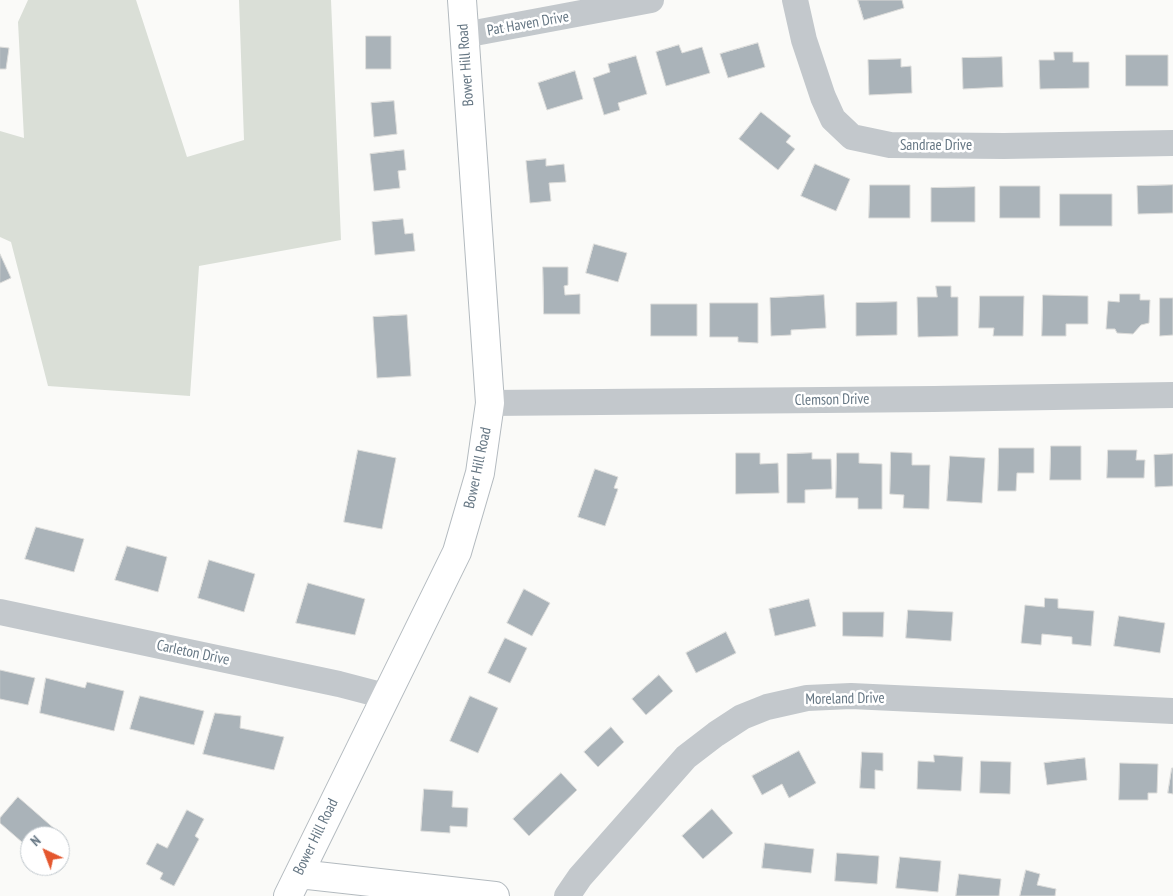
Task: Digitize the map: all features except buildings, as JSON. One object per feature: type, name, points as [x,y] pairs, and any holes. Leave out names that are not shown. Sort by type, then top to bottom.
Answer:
[{"type":"main road","name":"Bower Hill Road","points":[[293,885],[457,552],[480,473],[490,403],[462,0]]},
{"type":"main road","points":[[293,885],[495,896]]},
{"type":"street","name":"Pat Haven Drive","points":[[464,35],[650,0]]},
{"type":"street","name":"Sandrae Drive","points":[[795,0],[804,40],[823,97],[833,119],[852,137],[890,145],[1004,146],[1173,142]]},
{"type":"street","name":"Clemson Drive","points":[[490,403],[944,399],[1173,394]]},
{"type":"street","name":"Carleton Drive","points":[[0,612],[339,684],[385,696]]},
{"type":"street","name":"Moreland Drive","points":[[567,896],[580,877],[686,757],[716,734],[742,718],[767,708],[807,698],[851,696],[1173,712]]},
{"type":"shaded area","points":[[28,0],[136,0],[187,157],[244,140],[239,0],[331,0],[341,240],[199,266],[190,396],[48,386],[11,242],[0,237],[0,131],[24,138],[18,22]]}]
